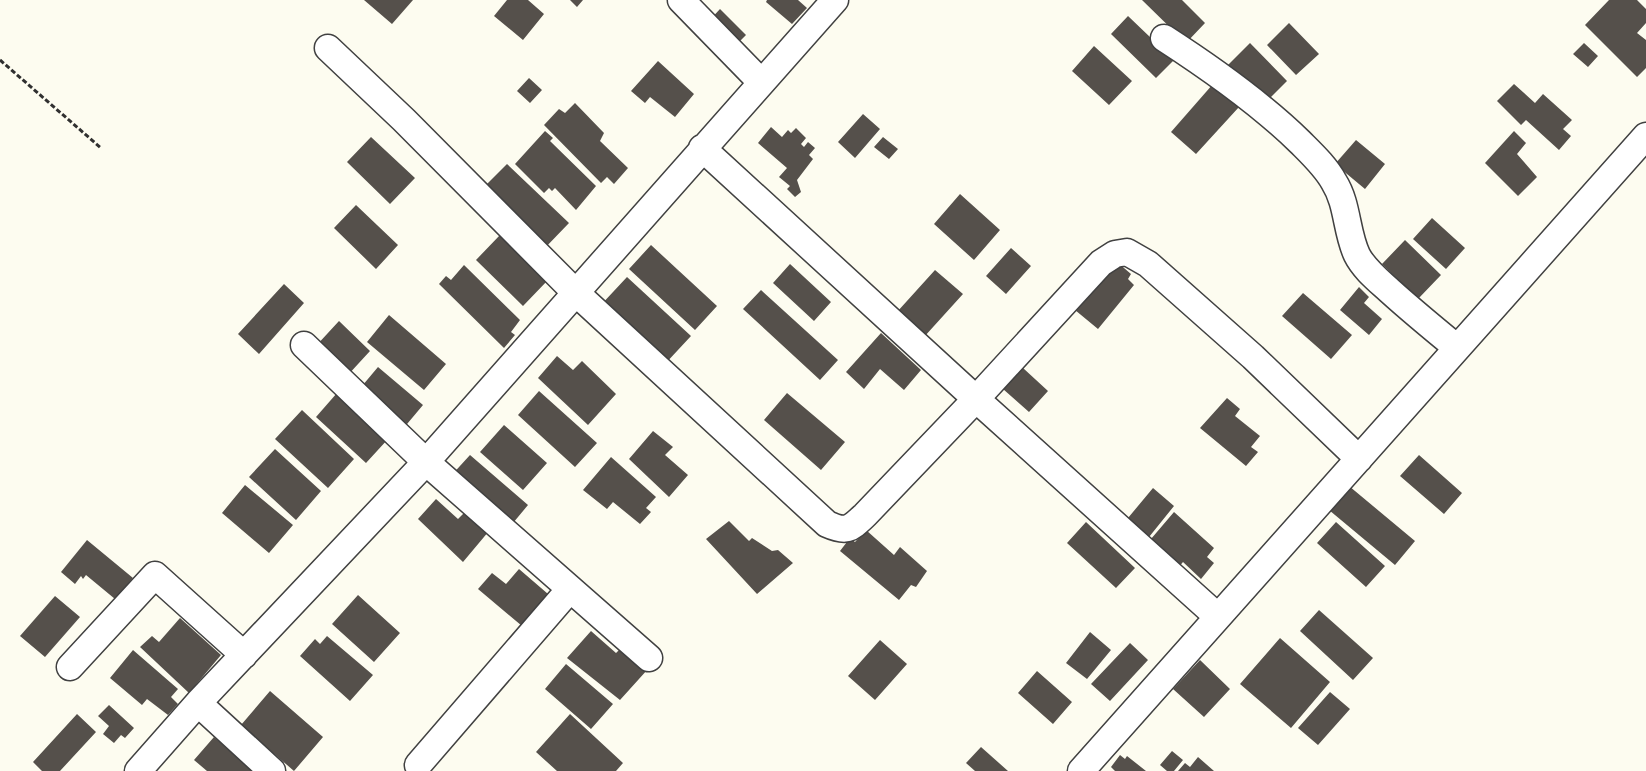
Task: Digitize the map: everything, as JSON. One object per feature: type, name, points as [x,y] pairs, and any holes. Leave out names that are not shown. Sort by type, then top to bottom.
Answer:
[{"type":"street","points":[[681,0],[761,82]]},
{"type":"street","points":[[138,771],[198,703],[426,462],[835,0]]},
{"type":"street","points":[[1164,38],[1218,73],[1308,150],[1335,183],[1360,261],[1388,289],[1456,347]]},
{"type":"street","points":[[328,48],[404,120],[575,292],[827,524],[840,530],[852,527],[864,515],[976,399],[1101,263],[1114,254],[1127,252],[1148,264],[1253,357],[1359,459]]},
{"type":"street","points":[[1081,771],[1359,459],[1456,347],[1646,136]]},
{"type":"street","points":[[702,148],[1218,617]]},
{"type":"street","points":[[304,345],[426,462],[650,658]]},
{"type":"street","points":[[70,668],[155,575],[244,655]]},
{"type":"street","points":[[418,766],[570,589]]},
{"type":"street","points":[[198,703],[272,771]]},
{"type":"path","points":[[0,60],[101,148]]},
{"type":"building","points":[[364,0],[413,0],[392,24]]},
{"type":"building","points":[[507,0],[528,0],[544,14],[523,40],[494,16]]},
{"type":"building","points":[[570,0],[583,0],[577,7]]},
{"type":"building","points":[[767,0],[798,0],[807,8],[792,24],[766,2]]},
{"type":"building","points":[[1142,0],[1182,0],[1205,23],[1186,43]]},
{"type":"building","points":[[1609,0],[1637,0],[1646,9],[1646,23],[1637,33],[1646,40],[1646,68],[1637,77],[1585,25]]},
{"type":"building","points":[[720,9],[746,35],[733,48],[707,23]]},
{"type":"building","points":[[1128,16],[1174,60],[1156,78],[1111,34]]},
{"type":"building","points":[[1289,23],[1319,54],[1296,75],[1267,45]]},
{"type":"building","points":[[1250,43],[1287,81],[1263,105],[1226,67]]},
{"type":"building","points":[[1584,43],[1598,56],[1588,67],[1573,54]]},
{"type":"building","points":[[1094,46],[1132,81],[1109,105],[1072,71]]},
{"type":"building","points":[[658,61],[694,94],[675,117],[650,97],[645,103],[631,91]]},
{"type":"building","points":[[529,78],[542,90],[530,103],[517,91]]},
{"type":"building","points":[[1213,84],[1239,107],[1196,154],[1171,132]]},
{"type":"building","points":[[1514,84],[1535,103],[1543,94],[1572,120],[1563,129],[1571,136],[1559,150],[1526,120],[1521,125],[1497,101]]},
{"type":"building","points":[[575,103],[604,133],[600,141],[628,168],[614,184],[607,177],[601,183],[544,125],[559,109],[565,113]]},
{"type":"building","points":[[863,114],[880,129],[855,158],[838,142]]},
{"type":"building","points":[[771,127],[782,137],[788,130],[791,133],[796,128],[806,138],[801,144],[804,147],[808,142],[815,148],[809,155],[813,159],[797,180],[801,192],[795,197],[787,189],[790,186],[779,177],[787,168],[758,143]]},
{"type":"building","points":[[545,131],[553,138],[550,141],[596,186],[576,210],[555,188],[552,191],[549,188],[544,193],[515,164]]},
{"type":"building","points":[[1514,131],[1526,143],[1517,154],[1537,177],[1518,196],[1485,163]]},
{"type":"building","points":[[371,137],[415,178],[390,204],[347,162]]},
{"type":"building","points":[[883,137],[898,149],[889,159],[874,147]]},
{"type":"building","points":[[1356,140],[1385,164],[1365,189],[1335,164]]},
{"type":"building","points":[[507,164],[569,223],[542,251],[480,191]]},
{"type":"building","points":[[960,194],[1000,230],[974,260],[934,224]]},
{"type":"building","points":[[356,205],[398,245],[376,269],[334,228]]},
{"type":"building","points":[[1432,218],[1465,248],[1446,269],[1413,239]]},
{"type":"building","points":[[500,235],[548,280],[523,306],[476,260]]},
{"type":"building","points":[[1405,240],[1441,275],[1418,299],[1382,264]]},
{"type":"building","points":[[651,245],[717,306],[695,330],[629,269]]},
{"type":"building","points":[[1011,248],[1031,266],[1006,294],[986,276]]},
{"type":"building","points":[[1117,262],[1131,274],[1128,279],[1134,285],[1098,329],[1075,310]]},
{"type":"building","points":[[790,264],[831,302],[814,321],[773,283]]},
{"type":"building","points":[[464,265],[520,320],[511,332],[515,335],[504,348],[439,284],[446,276],[451,280]]},
{"type":"building","points":[[935,270],[963,294],[924,337],[897,312]]},
{"type":"building","points":[[627,277],[691,336],[664,365],[599,307]]},
{"type":"building","points":[[284,284],[304,303],[259,354],[238,334]]},
{"type":"building","points":[[1359,287],[1369,297],[1364,303],[1382,319],[1369,335],[1340,310]]},
{"type":"building","points":[[761,290],[838,360],[820,380],[743,309]]},
{"type":"building","points":[[1303,293],[1352,335],[1331,359],[1282,316]]},
{"type":"building","points":[[389,315],[446,364],[424,390],[367,342]]},
{"type":"building","points":[[339,321],[370,351],[347,376],[315,347]]},
{"type":"building","points":[[881,333],[921,370],[904,390],[880,369],[864,389],[846,372]]},
{"type":"building","points":[[557,356],[573,370],[582,361],[616,394],[588,425],[538,378]]},
{"type":"building","points":[[378,367],[423,405],[402,430],[357,392]]},
{"type":"building","points":[[1023,368],[1048,391],[1029,412],[1003,389]]},
{"type":"building","points":[[539,391],[597,443],[575,467],[518,415]]},
{"type":"building","points":[[337,393],[388,439],[366,463],[316,417]]},
{"type":"building","points":[[787,393],[845,442],[821,470],[764,420]]},
{"type":"building","points":[[1227,398],[1240,409],[1235,416],[1260,436],[1251,447],[1258,452],[1246,466],[1200,428]]},
{"type":"building","points":[[302,410],[354,459],[328,488],[275,439]]},
{"type":"building","points":[[504,425],[547,463],[523,490],[480,452]]},
{"type":"building","points":[[653,431],[673,447],[665,455],[688,475],[669,497],[629,459]]},
{"type":"building","points":[[275,449],[321,491],[296,520],[249,477]]},
{"type":"building","points":[[470,455],[528,505],[508,529],[449,478]]},
{"type":"building","points":[[1419,455],[1462,493],[1444,514],[1400,476]]},
{"type":"building","points":[[611,457],[656,497],[646,508],[651,512],[640,524],[613,502],[607,509],[583,490]]},
{"type":"building","points":[[245,485],[293,525],[269,553],[222,513]]},
{"type":"building","points":[[1349,486],[1415,541],[1395,565],[1329,510]]},
{"type":"building","points":[[1153,488],[1174,506],[1145,542],[1123,524]]},
{"type":"building","points":[[436,499],[458,519],[466,511],[489,531],[463,562],[418,519]]},
{"type":"building","points":[[1174,512],[1214,548],[1207,557],[1214,563],[1201,579],[1183,562],[1178,568],[1145,546]]},
{"type":"building","points":[[729,521],[749,541],[752,538],[772,551],[778,550],[793,563],[757,594],[706,539]]},
{"type":"building","points":[[1086,522],[1135,568],[1116,588],[1067,543]]},
{"type":"building","points":[[1336,522],[1385,566],[1366,587],[1317,543]]},
{"type":"building","points":[[866,530],[894,555],[900,547],[927,571],[916,587],[911,585],[899,600],[840,551],[850,538],[855,542]]},
{"type":"building","points":[[87,540],[133,578],[115,599],[86,575],[83,579],[81,576],[75,584],[61,572]]},
{"type":"building","points":[[519,569],[555,600],[528,631],[478,589],[492,573],[506,584]]},
{"type":"building","points":[[358,595],[400,633],[374,662],[332,624]]},
{"type":"building","points":[[55,596],[80,617],[45,657],[20,636]]},
{"type":"building","points":[[1319,610],[1373,658],[1353,680],[1300,631]]},
{"type":"building","points":[[180,618],[221,655],[189,693],[140,647],[152,636],[159,642]]},
{"type":"building","points":[[591,631],[616,653],[622,647],[648,669],[620,700],[567,658]]},
{"type":"building","points":[[1090,632],[1111,650],[1087,679],[1066,663]]},
{"type":"building","points":[[327,636],[373,675],[350,701],[300,656],[315,639],[320,644]]},
{"type":"building","points":[[1280,638],[1330,682],[1291,728],[1240,684]]},
{"type":"building","points":[[880,640],[907,664],[875,700],[848,676]]},
{"type":"building","points":[[1130,643],[1148,660],[1110,701],[1091,684]]},
{"type":"building","points":[[133,650],[178,689],[171,697],[178,704],[168,715],[147,699],[142,705],[110,678]]},
{"type":"building","points":[[1200,660],[1230,689],[1204,717],[1173,689]]},
{"type":"building","points":[[566,664],[613,704],[591,729],[545,689]]},
{"type":"building","points":[[1037,671],[1072,702],[1053,724],[1018,693]]},
{"type":"building","points":[[270,691],[323,737],[294,771],[241,725]]},
{"type":"building","points":[[1330,692],[1350,709],[1318,745],[1298,728]]},
{"type":"building","points":[[109,705],[134,728],[125,738],[121,735],[114,743],[103,734],[109,726],[98,716]]},
{"type":"building","points":[[77,714],[96,732],[60,771],[42,771],[33,762]]},
{"type":"building","points":[[570,714],[623,763],[616,771],[557,771],[536,752]]},
{"type":"building","points":[[214,737],[253,771],[207,771],[194,760]]},
{"type":"building","points":[[981,747],[1008,771],[975,771],[966,763]]},
{"type":"building","points":[[1172,751],[1183,760],[1174,771],[1167,771],[1160,765]]},
{"type":"building","points":[[1120,755],[1125,759],[1127,756],[1146,771],[1115,771],[1111,767]]},
{"type":"building","points":[[1198,757],[1214,771],[1178,771],[1185,763],[1190,767]]}]
